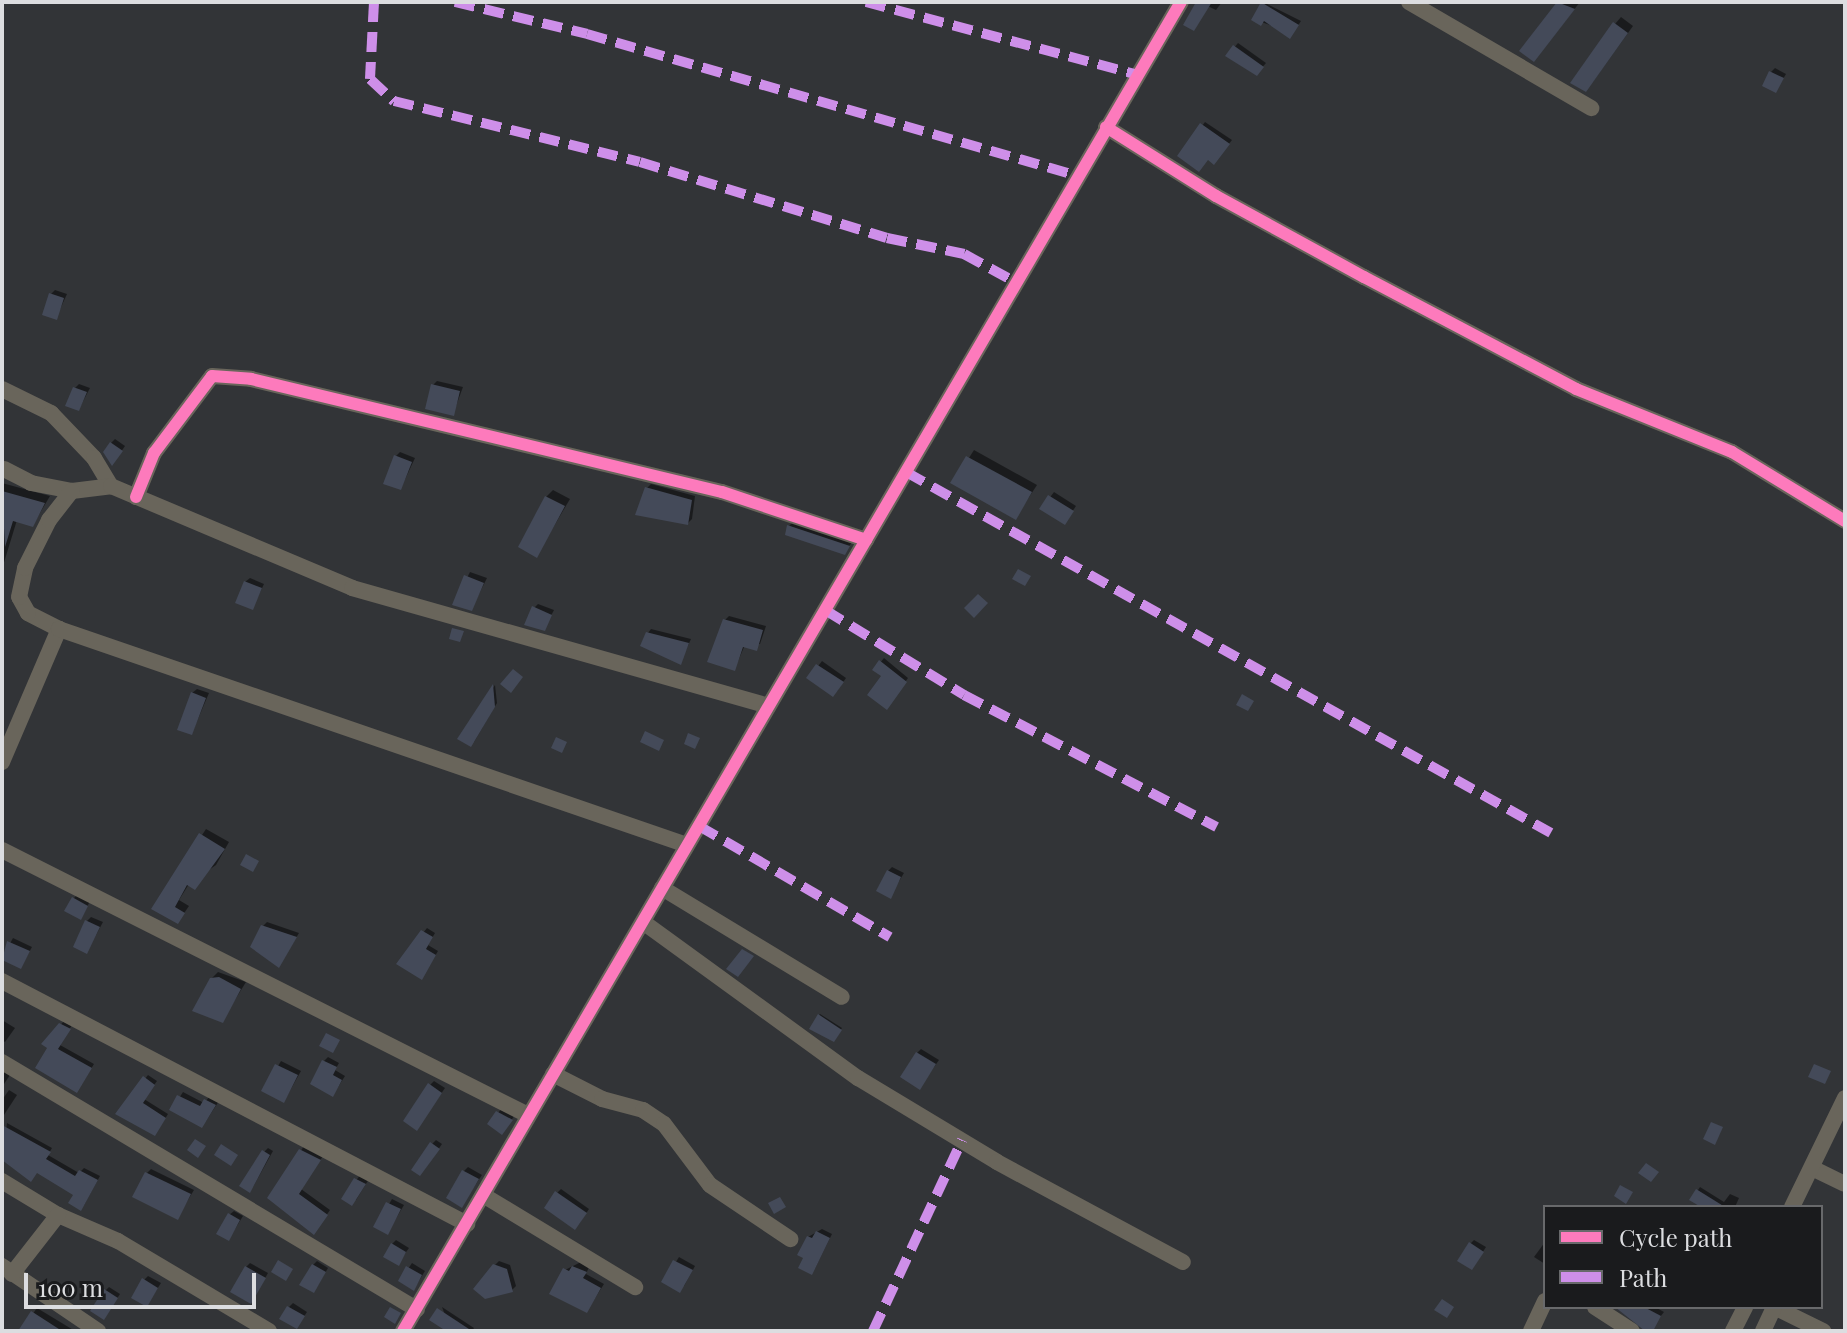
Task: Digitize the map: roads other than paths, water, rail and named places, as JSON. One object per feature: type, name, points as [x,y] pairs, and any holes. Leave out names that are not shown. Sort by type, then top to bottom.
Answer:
[{"type":"street","points":[[403,1331],[1181,2]]},
{"type":"street","points":[[1409,2],[1591,108]]},
{"type":"street","points":[[1106,127],[1216,196],[1364,277],[1576,389],[1732,452],[1845,521]]},
{"type":"street","points":[[136,497],[154,453],[212,376],[251,379],[722,492],[866,540]]},
{"type":"street","points":[[2,389],[51,413],[94,458],[111,486]]},
{"type":"street","points":[[4,469],[31,483],[72,491],[111,486],[352,588],[769,706]]},
{"type":"street","points":[[72,491],[49,520],[25,568],[19,597],[28,613],[59,629],[687,845]]},
{"type":"street","points":[[2,762],[59,629]]},
{"type":"street","points":[[2,850],[528,1115]]},
{"type":"street","points":[[662,888],[842,997]]},
{"type":"street","points":[[643,922],[858,1078],[997,1162],[1183,1262]]},
{"type":"street","points":[[2,981],[467,1224]]},
{"type":"street","points":[[2,1062],[417,1309]]},
{"type":"street","points":[[553,1074],[602,1099],[643,1110],[664,1124],[710,1185],[790,1239]]},
{"type":"street","points":[[1793,1205],[1814,1169],[1845,1098]]},
{"type":"street","points":[[1814,1169],[1845,1184]]},
{"type":"street","points":[[2,1181],[58,1215],[118,1241],[269,1331]]},
{"type":"street","points":[[483,1195],[635,1287]]},
{"type":"street","points":[[58,1215],[7,1270],[98,1331]]},
{"type":"street","points":[[1531,1331],[1543,1305]]},
{"type":"street","points":[[1598,1309],[1632,1331]]},
{"type":"street","points":[[1733,1331],[1744,1309]]},
{"type":"street","points":[[1763,1331],[1773,1309]]},
{"type":"street","points":[[1778,1309],[1823,1331]]}]
